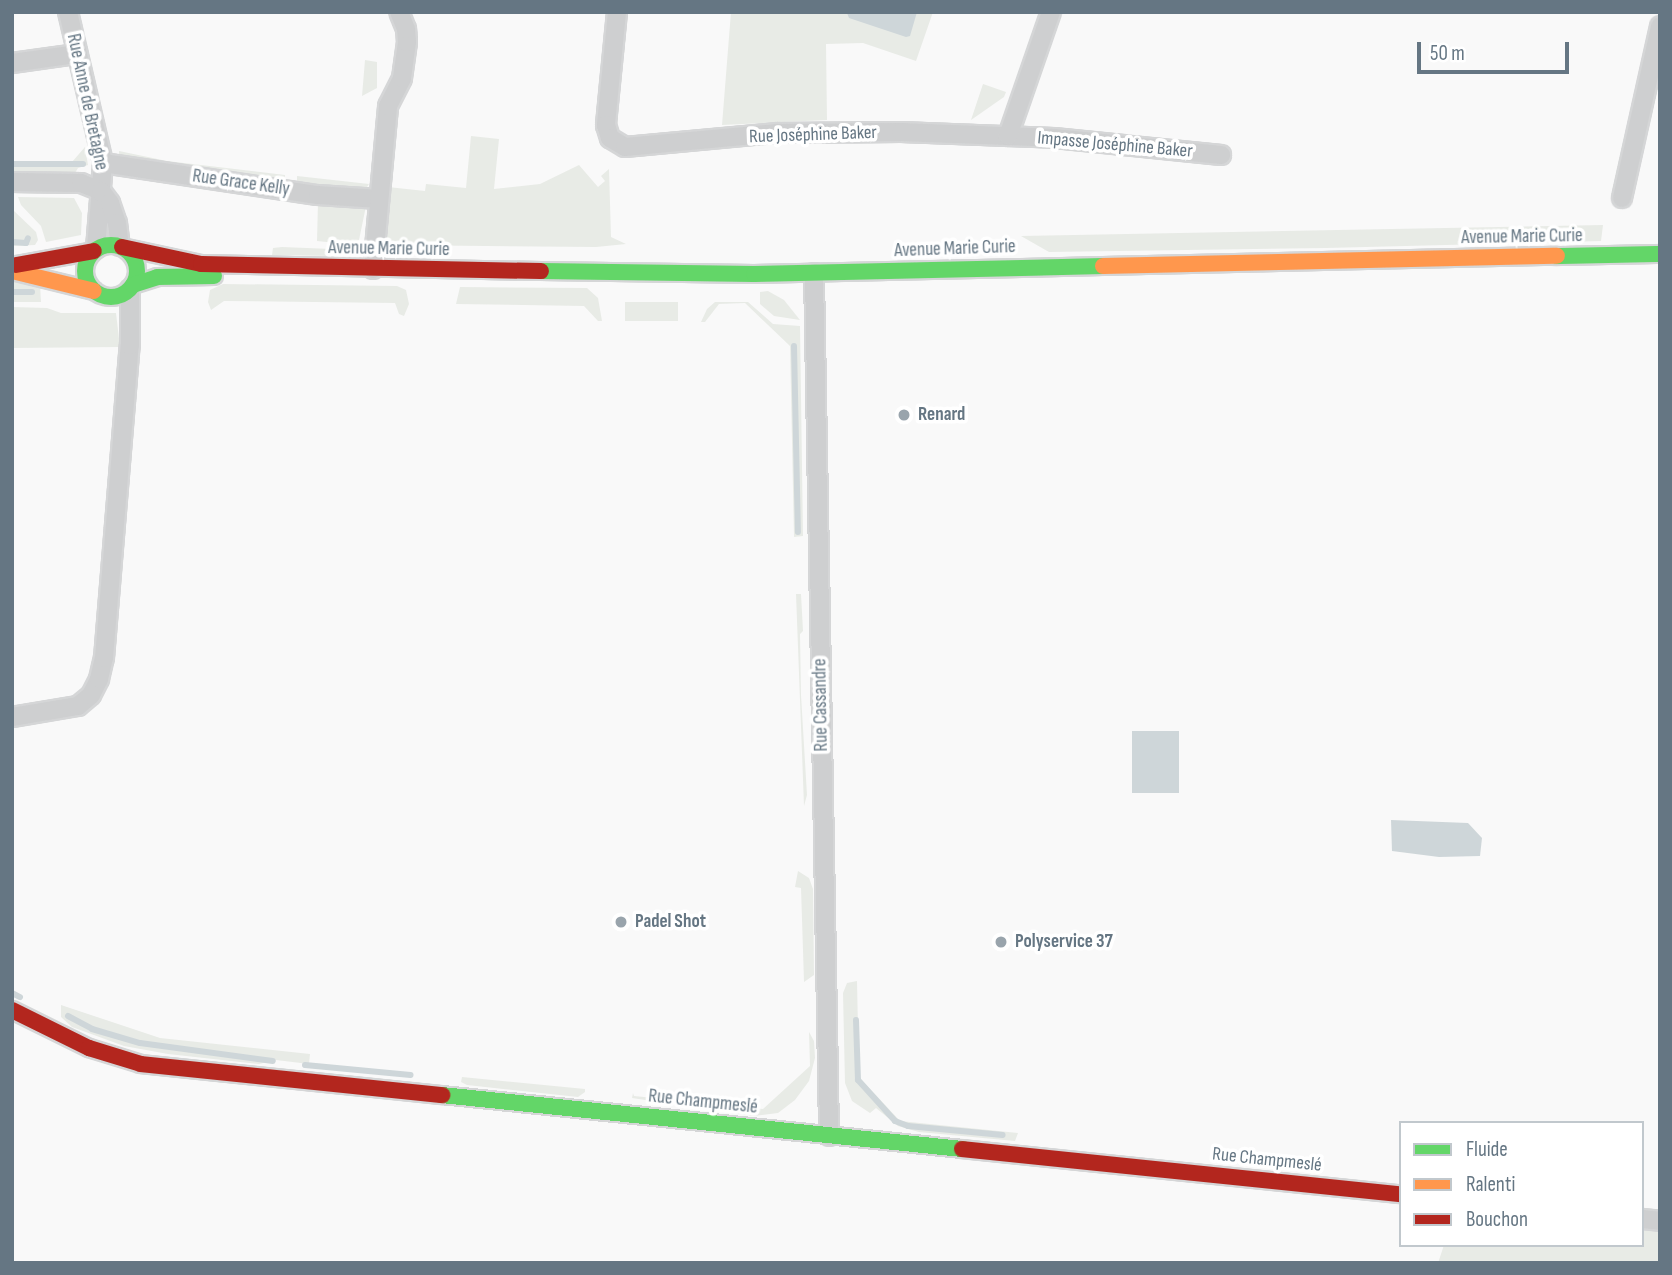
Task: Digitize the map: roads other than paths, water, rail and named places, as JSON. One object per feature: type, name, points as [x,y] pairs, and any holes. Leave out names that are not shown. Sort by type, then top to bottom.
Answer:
[{"type":"main road","points":[[105,245],[121,246],[136,260],[138,273],[127,290],[105,296],[12,268],[68,258],[105,245]]},
{"type":"main road","name":"Avenue Marie Curie","points":[[121,246],[201,264],[292,268],[814,273],[1660,254]]},
{"type":"main road","points":[[94,291],[87,281],[85,268],[95,250]]},
{"type":"main road","name":"Avenue Marie Curie","points":[[127,290],[158,277],[200,277],[292,268]]},
{"type":"main road","name":"Rue Champmeslé","points":[[12,1010],[89,1048],[141,1064],[1399,1194]]},
{"type":"street","name":"Rue Anne de Bretagne","points":[[68,12],[103,163],[95,250]]},
{"type":"street","points":[[373,269],[388,106],[402,78],[407,42],[399,12]]},
{"type":"street","name":"Rue Joséphine Baker","points":[[617,12],[606,125],[610,138],[619,145],[630,148],[789,133],[1008,136]]},
{"type":"street","points":[[1008,136],[1051,12]]},
{"type":"street","points":[[1622,198],[1660,26]]},
{"type":"street","points":[[12,63],[77,54]]},
{"type":"street","name":"Impasse Joséphine Baker","points":[[1008,136],[1108,142],[1221,155]]},
{"type":"street","name":"Rue Grace Kelly","points":[[103,163],[318,195],[379,200]]},
{"type":"street","points":[[12,182],[81,183],[101,191]]},
{"type":"street","name":"Rue Anne de Bretagne","points":[[101,191],[110,202],[121,246]]},
{"type":"street","name":"Rue Cassandre","points":[[814,273],[829,1136]]},
{"type":"street","points":[[12,717],[78,706],[91,695],[99,679],[104,658],[130,316],[127,290]]},
{"type":"waterway","points":[[12,164],[83,164]]},
{"type":"waterway","points":[[12,242],[26,243],[28,238]]},
{"type":"waterway","points":[[12,292],[32,292]]},
{"type":"waterway","points":[[794,346],[798,532]]},
{"type":"waterway","points":[[12,993],[20,997]]},
{"type":"waterway","points":[[68,1016],[92,1029],[140,1043],[273,1061]]},
{"type":"waterway","points":[[856,1020],[858,1080],[895,1121],[908,1126],[1003,1135]]},
{"type":"waterway","points":[[305,1065],[411,1075]]},
{"type":"place","name":"Renard","points":[[904,415]]},
{"type":"place","name":"Padel Shot","points":[[621,922]]},
{"type":"place","name":"Polyservice 37","points":[[1001,942]]}]
